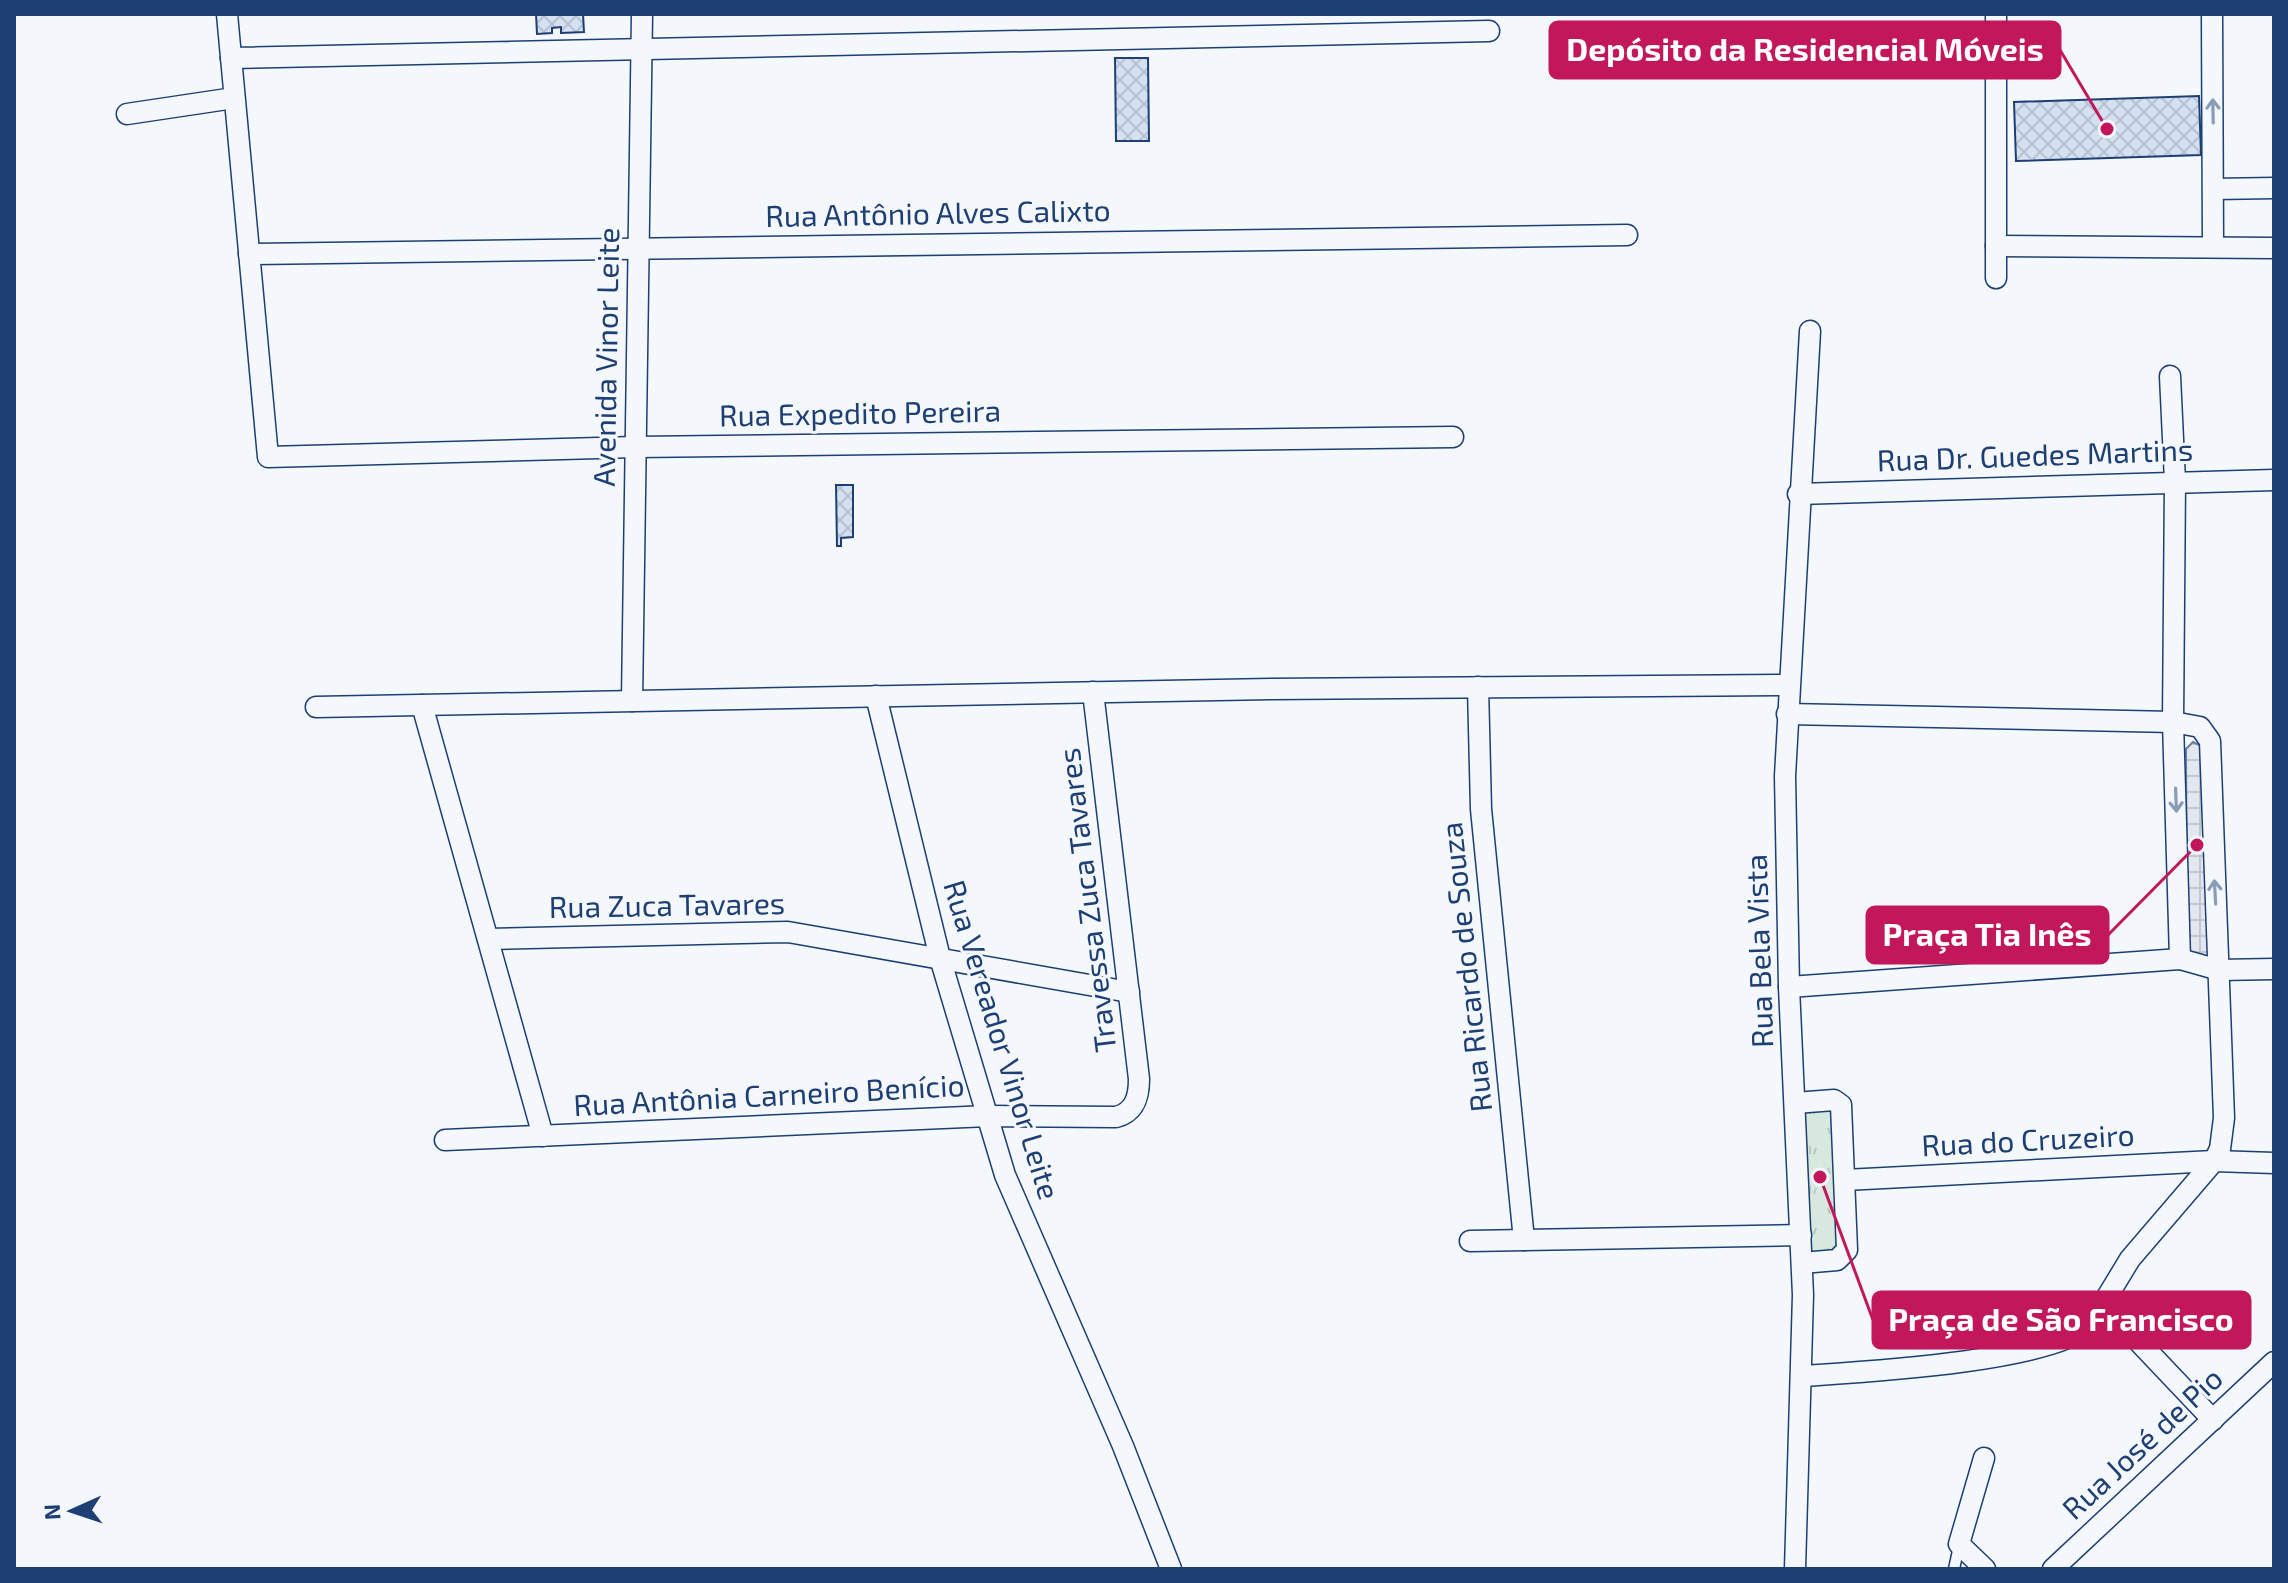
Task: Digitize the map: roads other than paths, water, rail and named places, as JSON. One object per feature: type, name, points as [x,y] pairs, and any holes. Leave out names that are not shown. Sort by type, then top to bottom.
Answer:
[{"type":"street","points":[[227,14],[249,254]]},
{"type":"street","name":"Avenida Vinor Leite","points":[[632,701],[642,14]]},
{"type":"street","points":[[1996,14],[1996,278]]},
{"type":"street","points":[[2212,14],[2213,247]]},
{"type":"street","points":[[231,58],[1489,31]]},
{"type":"street","points":[[127,114],[234,98]]},
{"type":"street","points":[[2214,189],[2274,188]]},
{"type":"street","name":"Rua Antônio Alves Calixto","points":[[249,254],[1627,235]]},
{"type":"street","points":[[1996,246],[2274,248]]},
{"type":"street","name":"Rua Expedito Pereira","points":[[249,254],[268,457],[635,447],[1453,437]]},
{"type":"street","name":"Rua Bela Vista","points":[[1795,1569],[1802,1376],[1802,1263],[1789,987],[1787,714],[1810,331]]},
{"type":"street","points":[[2170,376],[2175,481],[2173,722],[2180,959]]},
{"type":"street","name":"Rua Dr. Guedes Martins","points":[[1798,494],[2274,480]]},
{"type":"street","points":[[316,707],[1093,692],[1788,685]]},
{"type":"street","name":"Rua Ricardo de Souza","points":[[1478,687],[1481,809],[1524,1240]]},
{"type":"street","name":"Travessa Zuca Tavares","points":[[1093,692],[1139,1079],[1137,1101]]},
{"type":"street","name":"Rua Vereador Vinor Leite","points":[[876,696],[941,961],[1005,1175],[1123,1446],[1171,1569]]},
{"type":"street","points":[[422,705],[543,1136]]},
{"type":"street","points":[[1787,714],[2173,722],[2200,727],[2210,741],[2224,1118],[2220,1149],[2214,1161],[2130,1259],[2081,1333],[2050,1345],[1879,1371],[1802,1376]]},
{"type":"street","name":"Rua Zuca Tavares","points":[[488,939],[788,932],[1129,992]]},
{"type":"street","points":[[1789,987],[2180,959],[2219,970],[2274,969]]},
{"type":"street","points":[[1795,1103],[1834,1100],[1841,1105],[1845,1180],[1846,1252],[1837,1260],[1802,1263]]},
{"type":"street","name":"Rua Antônia Carneiro Benício","points":[[445,1140],[988,1116],[1116,1117],[1128,1112],[1137,1101]]},
{"type":"street","name":"Rua do Cruzeiro","points":[[1845,1180],[2214,1161],[2274,1163]]},
{"type":"street","points":[[1470,1241],[1801,1235]]},
{"type":"street","points":[[2103,1304],[2213,1420]]},
{"type":"street","name":"Rua José de Pio","points":[[2053,1569],[2274,1362]]},
{"type":"street","points":[[1984,1458],[1959,1544],[1985,1569]]},
{"type":"lane","points":[[1954,1569],[1959,1544]]},
{"type":"place","name":"Depósito da Residencial Móveis","points":[[2107,129]]},
{"type":"place","name":"Praça Tia Inês","points":[[2197,845]]},
{"type":"place","name":"Praça de São Francisco","points":[[1820,1177]]}]
